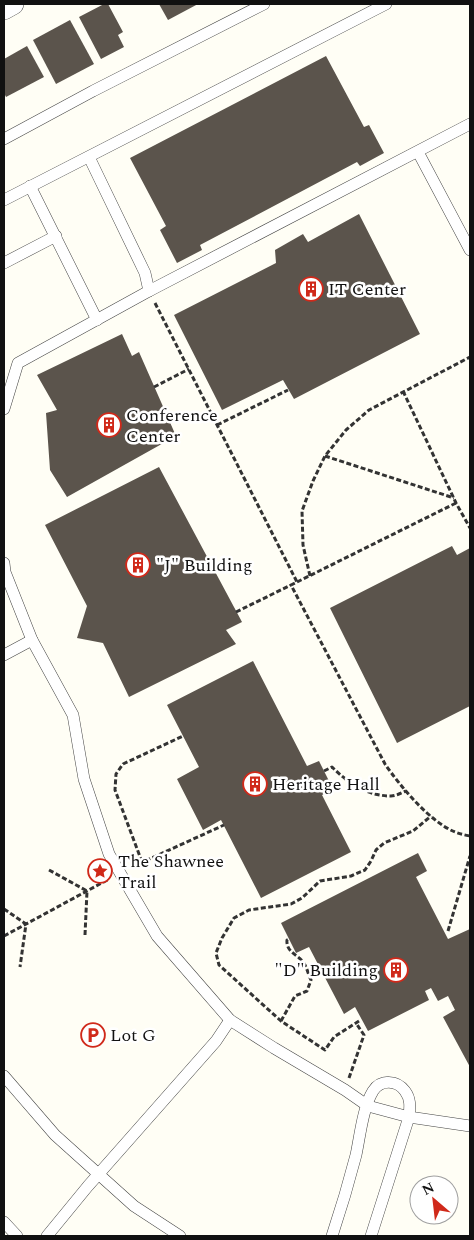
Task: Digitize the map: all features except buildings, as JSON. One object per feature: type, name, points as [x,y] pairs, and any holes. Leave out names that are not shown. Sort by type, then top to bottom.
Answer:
[{"type":"street","points":[[4,9],[13,4]]},
{"type":"lane","points":[[4,139],[94,90],[264,4]]},
{"type":"lane","points":[[4,200],[386,4]]},
{"type":"lane","points":[[4,409],[18,363],[149,291],[470,124]]},
{"type":"lane","points":[[418,152],[470,250]]},
{"type":"lane","points":[[88,157],[145,274],[149,291]]},
{"type":"lane","points":[[30,186],[97,320]]},
{"type":"lane","points":[[4,263],[56,236]]},
{"type":"lane","points":[[4,563],[5,572],[32,640],[73,715],[84,779],[109,854],[157,936],[230,1020],[368,1106],[409,1117],[470,1126]]},
{"type":"lane","points":[[4,655],[32,640]]},
{"type":"lane","points":[[47,1236],[211,1047],[230,1020]]},
{"type":"lane","points":[[4,1076],[55,1135],[134,1206],[180,1236]]},
{"type":"lane","points":[[332,1236],[348,1187],[368,1106],[374,1091],[380,1085],[394,1082],[407,1093],[410,1102],[409,1117],[371,1236]]},
{"type":"lane","points":[[4,1222],[18,1236]]},
{"type":"path","points":[[149,291],[296,582]]},
{"type":"path","points":[[310,576],[303,545],[302,511],[325,456],[346,430],[369,410],[470,357]]},
{"type":"path","points":[[154,386],[189,370]]},
{"type":"path","points":[[218,426],[288,390]]},
{"type":"path","points":[[403,391],[456,503],[470,528]]},
{"type":"path","points":[[325,456],[454,498]]},
{"type":"path","points":[[236,612],[456,503]]},
{"type":"path","points":[[291,585],[385,764],[406,791],[431,816],[454,832],[470,836]]},
{"type":"path","points":[[142,862],[114,790],[116,774],[123,764],[183,736]]},
{"type":"path","points":[[324,771],[332,767],[357,788],[370,793],[392,797],[406,791]]},
{"type":"path","points":[[345,1090],[364,1034],[358,1022],[334,1037],[325,1050],[280,1021],[219,965],[216,953],[222,938],[234,918],[249,910],[291,904],[302,898],[320,881],[351,876],[364,870],[376,850],[384,843],[413,831],[431,816]]},
{"type":"path","points":[[448,931],[470,856]]},
{"type":"path","points":[[49,870],[87,891],[85,935]]},
{"type":"path","points":[[4,910],[26,924],[20,967]]},
{"type":"path","points":[[280,1021],[295,996],[307,991],[311,980],[301,960],[288,948],[286,942],[289,939]]},
{"type":"place","name":"IT Center","points":[[311,289]]},
{"type":"place","name":"Conference Center","points":[[109,425]]},
{"type":"place","name":"\"J\" Building","points":[[138,565]]},
{"type":"place","name":"Heritage Hall","points":[[255,784]]},
{"type":"place","name":"The Shawnee Trail","points":[[100,871]]},
{"type":"place","name":"\"D\" Building","points":[[396,970]]},
{"type":"place","name":"Lot G","points":[[93,1035]]}]
